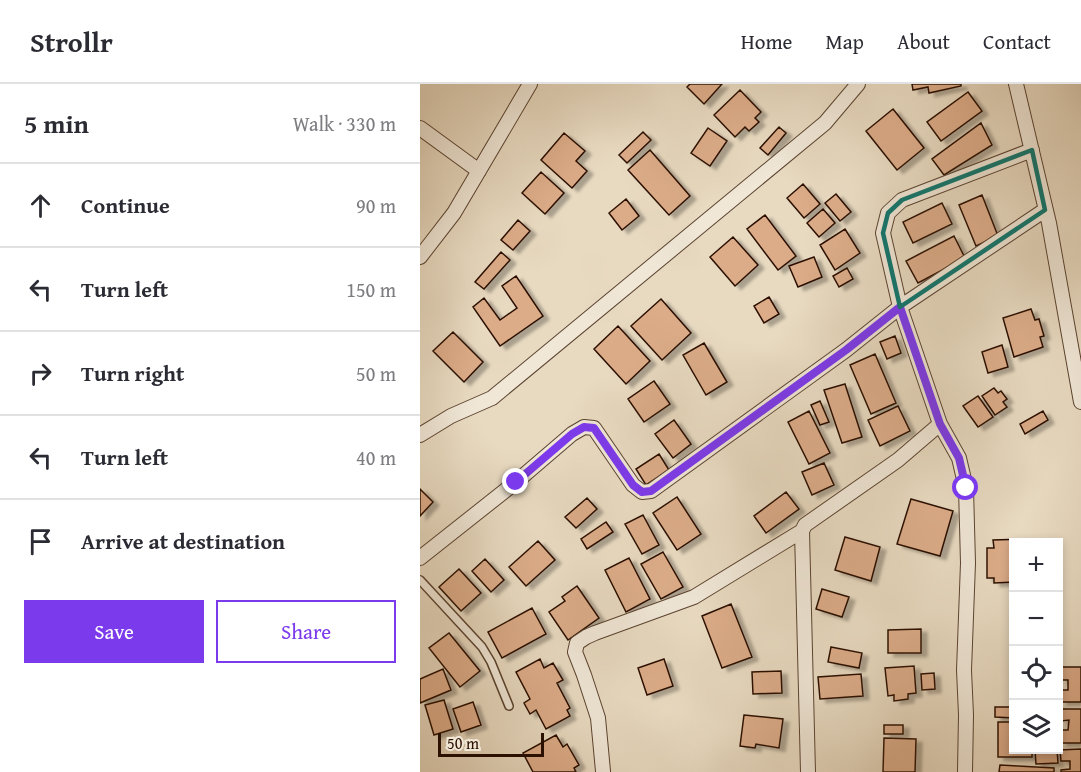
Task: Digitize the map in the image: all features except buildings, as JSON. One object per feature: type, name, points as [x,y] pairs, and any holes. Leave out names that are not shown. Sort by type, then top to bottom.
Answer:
[{"type":"street","points":[[420,257],[454,213],[530,84]]},
{"type":"street","points":[[420,435],[451,416],[492,398],[825,123],[858,84]]},
{"type":"street","points":[[1016,84],[1045,210],[1081,402]]},
{"type":"street","points":[[420,128],[479,171]]},
{"type":"street","points":[[965,772],[964,669],[968,563],[966,488],[959,458],[940,424],[900,307],[882,233],[888,213],[902,200],[1032,150]]},
{"type":"street","points":[[420,558],[572,434],[584,427],[594,428],[633,485],[642,492],[651,491],[846,350],[900,307],[1045,210]]},
{"type":"street","points":[[808,772],[802,531],[805,525],[898,460],[940,424]]},
{"type":"street","points":[[603,771],[598,718],[575,652],[577,643],[595,633],[694,597],[802,531]]},
{"type":"lane","points":[[420,580],[482,647],[491,662],[509,706]]},
{"type":"highlighted area","points":[[1032,150],[1045,210],[900,307],[883,233],[888,213],[902,200]]},
{"type":"route","points":[[516,482],[572,434],[584,427],[594,428],[633,485],[642,492],[651,491],[846,350],[900,307],[940,424],[959,458],[966,488]]}]
